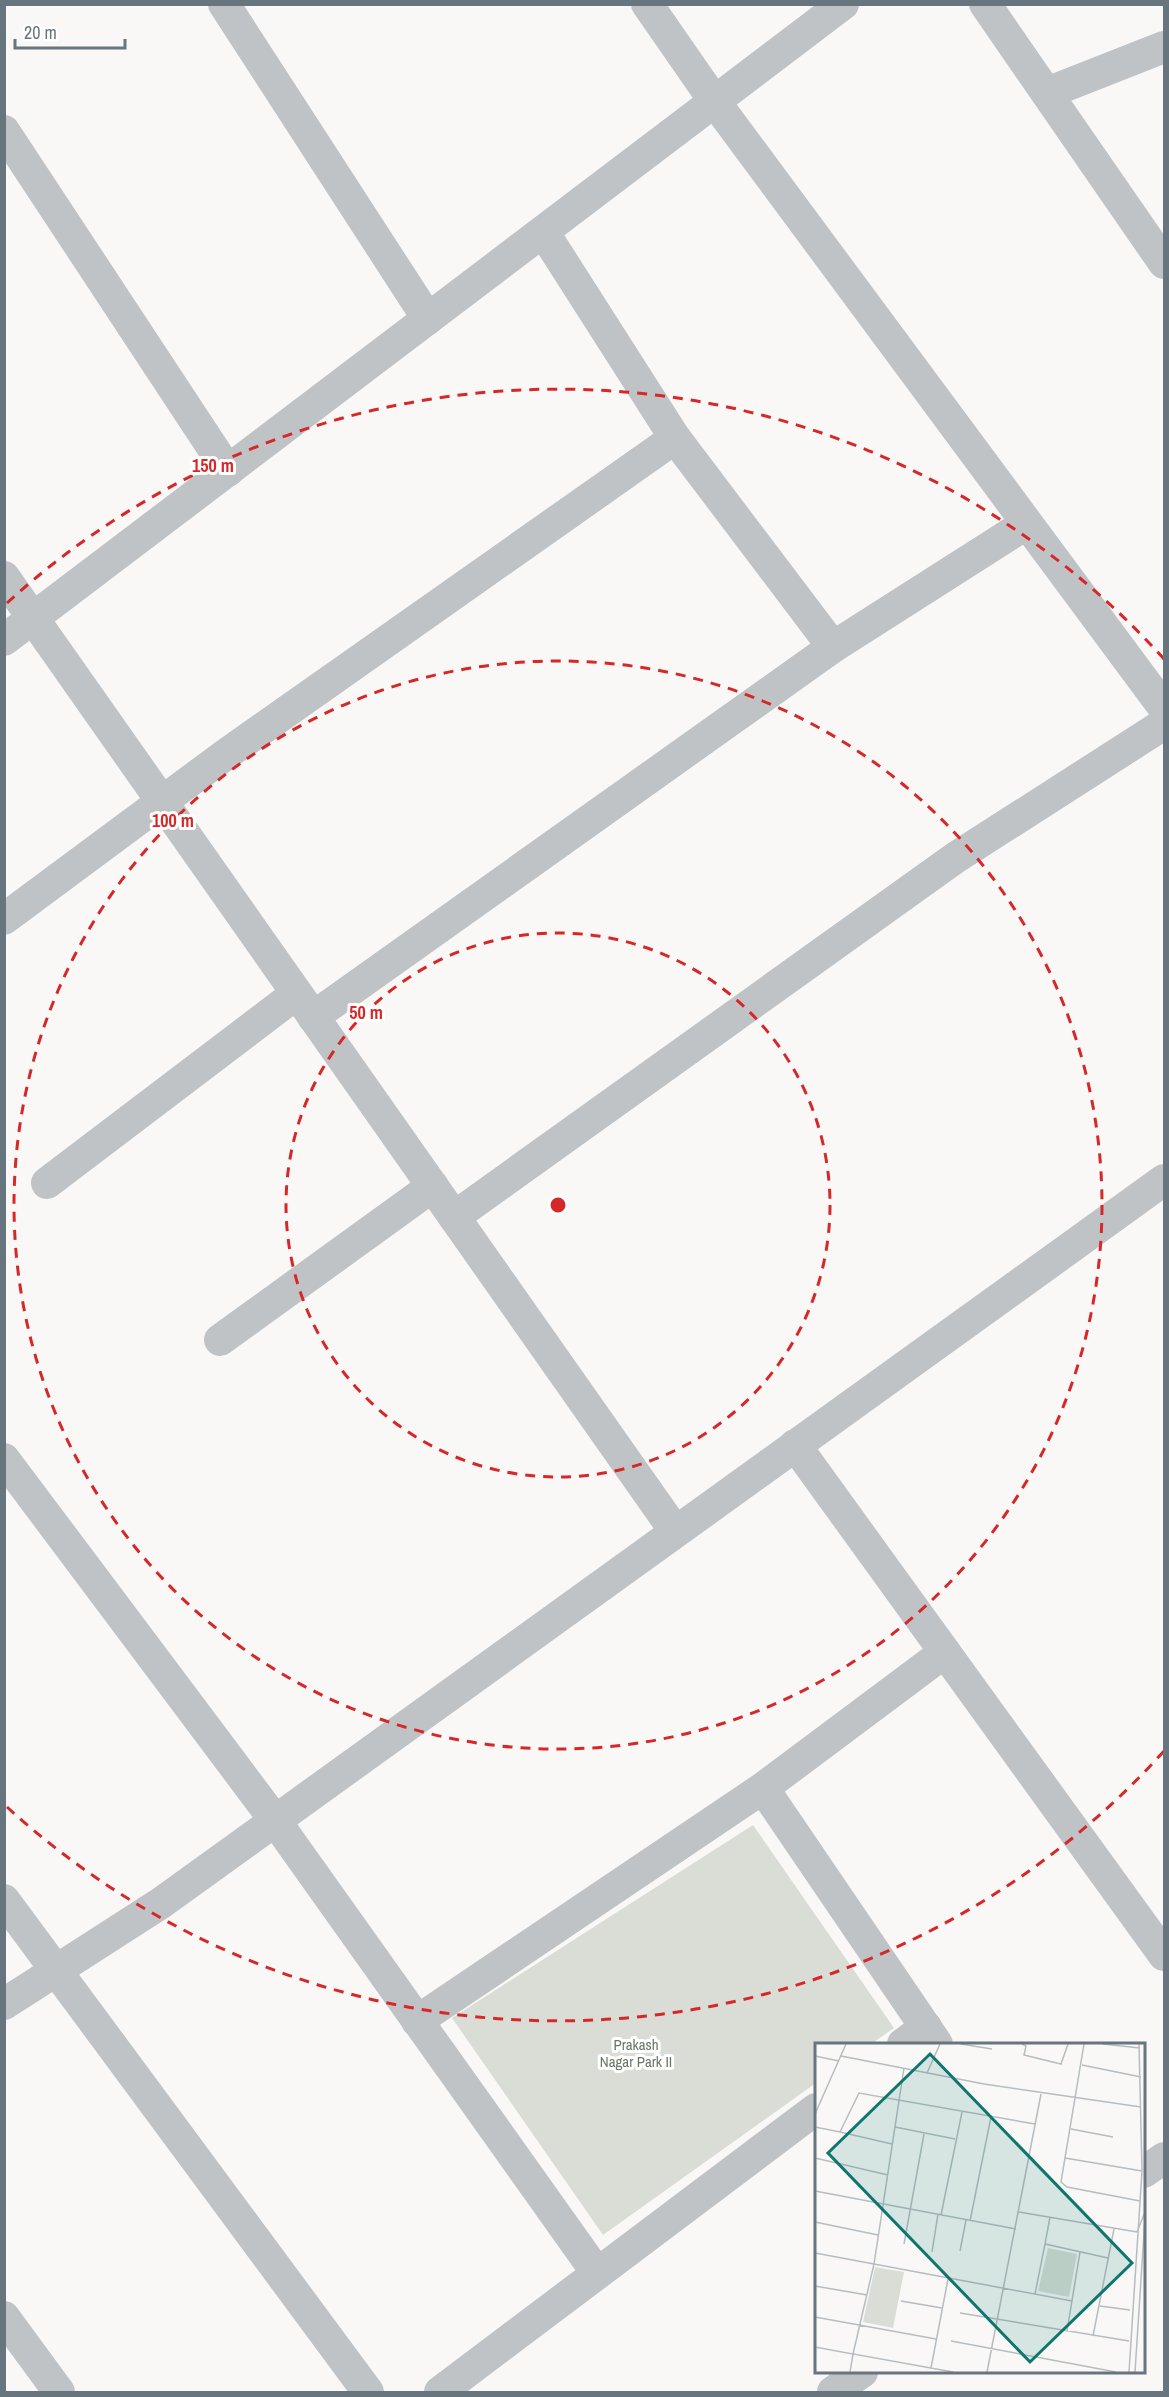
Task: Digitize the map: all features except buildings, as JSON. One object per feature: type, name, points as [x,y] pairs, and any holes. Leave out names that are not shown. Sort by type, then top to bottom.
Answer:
[{"type":"street","points":[[224,4],[428,319]]},
{"type":"street","points":[[647,4],[715,102],[1164,708]]},
{"type":"street","points":[[4,640],[544,233],[843,4]]},
{"type":"street","points":[[985,4],[1164,263]]},
{"type":"street","points":[[1047,93],[1164,47]]},
{"type":"street","points":[[4,131],[228,471]]},
{"type":"street","points":[[544,233],[675,438],[833,647]]},
{"type":"street","points":[[4,919],[225,755],[675,438]]},
{"type":"street","points":[[47,1183],[833,647],[1026,524]]},
{"type":"street","points":[[4,578],[675,1531]]},
{"type":"street","points":[[454,1217],[955,858],[1164,724]]},
{"type":"street","points":[[4,2004],[161,1902],[1164,1180]]},
{"type":"street","points":[[220,1340],[433,1186]]},
{"type":"street","points":[[795,1445],[1164,1955]]},
{"type":"street","points":[[4,1459],[274,1819],[597,2273]]},
{"type":"street","points":[[417,2021],[763,1788],[945,1652]]},
{"type":"street","points":[[763,1788],[922,2039]]},
{"type":"street","points":[[4,1900],[369,2392]]},
{"type":"street","points":[[440,2392],[815,2110]]},
{"type":"street","points":[[1145,2171],[1164,2158]]},
{"type":"street","points":[[4,2317],[59,2392]]},
{"type":"street","points":[[833,2392],[861,2373]]},
{"type":"green space","name":"Prakash Nagar Park II","points":[[753,1825],[894,2028],[872,2043],[815,2043],[815,2084],[603,2235],[452,2018]]}]
